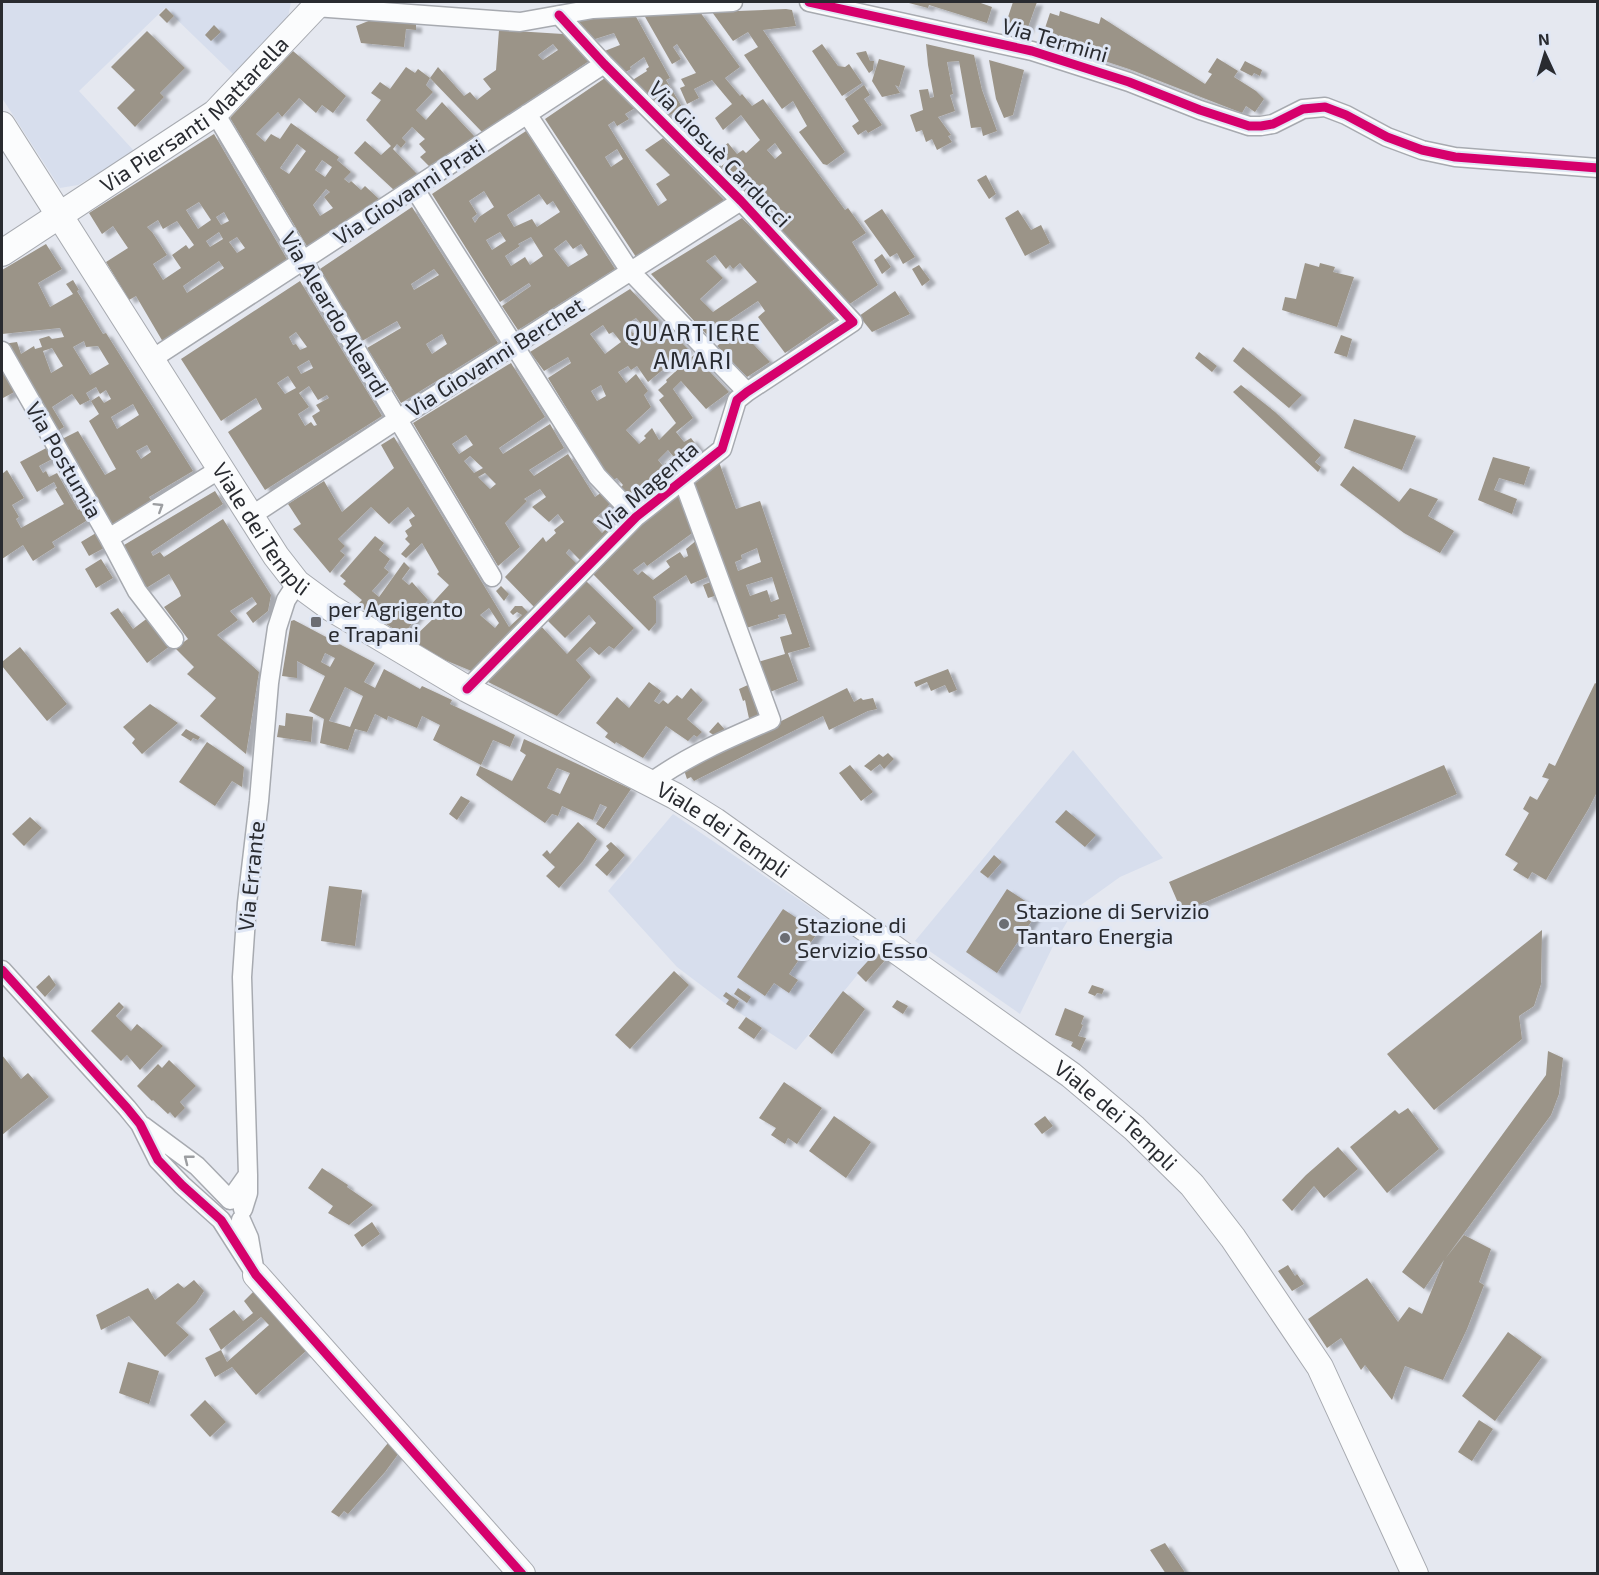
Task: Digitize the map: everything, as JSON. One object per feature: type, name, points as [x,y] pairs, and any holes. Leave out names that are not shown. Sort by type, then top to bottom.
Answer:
[{"type":"main road","name":"Via Piersanti Mattarella","points":[[2,253],[215,113],[317,4]]},
{"type":"main road","name":"Viale dei Templi","points":[[2,125],[220,469],[276,556],[297,584],[331,608],[467,689],[650,783],[715,821],[1071,1075],[1134,1128],[1192,1185],[1233,1238],[1320,1367],[1415,1574]]},
{"type":"main road","points":[[256,1275],[522,1574]]},
{"type":"street","points":[[317,4],[520,22],[593,9],[734,2]]},
{"type":"street","name":"Via Termini","points":[[809,2],[1032,51],[1129,82],[1200,110],[1249,126],[1273,124],[1303,109],[1325,107],[1346,115],[1387,137],[1422,150],[1455,157],[1598,168]]},
{"type":"street","name":"Via Giosuè Carducci","points":[[559,15],[604,64],[741,201],[853,322]]},
{"type":"street","name":"Via Giovanni Prati","points":[[152,359],[604,64]]},
{"type":"street","name":"Via Aleardo Aleardi","points":[[215,113],[492,577]]},
{"type":"street","points":[[527,114],[630,271],[747,392]]},
{"type":"street","points":[[414,188],[597,476],[636,517]]},
{"type":"street","name":"Via Giovanni Berchet","points":[[251,516],[513,345],[741,201]]},
{"type":"street","name":"Via Magenta","points":[[467,689],[636,517],[722,449],[737,400],[853,322]]},
{"type":"street","name":"Via Postumia","points":[[2,351],[110,538],[137,591],[174,639]]},
{"type":"street","name":"Via Postumia","points":[[110,538],[220,469]]},
{"type":"street","name":"Via Magenta","points":[[650,783],[671,768],[771,720],[683,480]]},
{"type":"street","name":"Via Errante","points":[[238,1210],[248,1175],[242,977],[247,903],[269,683],[277,628],[286,600],[297,584]]},
{"type":"street","points":[[2,970],[140,1124],[197,1166],[238,1210],[249,1238],[256,1275]]},
{"type":"street","points":[[140,1124],[158,1160],[221,1220]]},
{"type":"street","points":[[238,1210],[220,1206],[219,1216],[256,1275]]},
{"type":"shaded area","points":[[2,2],[291,2],[288,17],[233,74],[165,8],[79,91],[135,152],[78,185],[60,188],[2,98]]},
{"type":"shaded area","points":[[1073,750],[1163,858],[1120,877],[1074,910],[1054,944],[1020,1014],[915,941]]},
{"type":"shaded area","points":[[673,814],[876,952],[796,1050],[726,1004],[677,967],[608,891]]},
{"type":"building","points":[[905,2],[978,2],[992,7],[987,23],[929,5],[928,8]]},
{"type":"building","points":[[1013,2],[1037,2],[1027,30],[1006,23]]},
{"type":"building","points":[[166,8],[174,16],[167,23],[159,15]]},
{"type":"building","points":[[792,10],[796,26],[763,30],[845,152],[827,165],[823,164],[799,132],[807,126],[793,101],[782,109],[744,55],[758,47],[748,32],[733,41],[712,12]]},
{"type":"building","points":[[1060,11],[1099,24],[1101,17],[1205,84],[1212,74],[1208,72],[1217,58],[1238,71],[1234,77],[1264,99],[1255,112],[1246,106],[1242,113],[1129,69],[1041,40],[1050,13],[1059,16]]},
{"type":"building","points":[[700,12],[740,67],[725,78],[752,106],[763,99],[845,210],[848,208],[866,233],[852,242],[878,285],[848,305],[768,220],[779,211],[774,206],[764,215],[757,209],[760,206],[752,198],[750,200],[719,168],[728,161],[719,150],[728,143],[737,154],[743,150],[746,153],[760,140],[741,115],[723,130],[715,118],[732,104],[712,80],[694,89],[699,98],[687,104],[680,88],[685,86],[681,79],[696,73],[677,44],[673,47],[681,59],[672,64],[644,15]],"holes":[[[775,143],[782,153],[775,159],[767,150]]]},
{"type":"building","points":[[635,15],[670,78],[666,80],[682,107],[667,117],[631,81],[647,71],[649,67],[644,57],[624,73],[602,52],[620,45],[614,33],[592,40],[572,19]]},
{"type":"building","points":[[371,20],[416,24],[416,30],[406,29],[404,47],[361,43],[356,26]]},
{"type":"building","points":[[214,25],[221,32],[211,41],[205,35]]},
{"type":"building","points":[[499,30],[563,34],[589,61],[482,132],[430,78],[438,67],[464,96],[470,92],[477,100],[491,89],[483,79],[496,70]],"holes":[[[553,44],[558,50],[543,60],[538,55]]]},
{"type":"building","points":[[147,31],[185,68],[160,93],[164,97],[135,127],[117,108],[135,90],[111,67]]},
{"type":"building","points":[[822,44],[838,66],[845,67],[849,64],[862,83],[842,96],[812,51]]},
{"type":"building","points":[[926,44],[974,55],[982,90],[997,131],[983,136],[981,127],[971,128],[959,61],[947,62],[953,94],[950,95],[955,111],[938,117],[951,135],[948,136],[952,142],[937,150],[932,139],[926,142],[922,130],[916,132],[910,115],[923,110],[919,90],[928,89],[930,98],[934,97]]},
{"type":"building","points":[[293,51],[346,96],[333,113],[322,105],[316,113],[299,98],[282,117],[278,112],[256,134],[265,142],[271,134],[280,139],[291,123],[339,157],[337,160],[351,172],[344,179],[349,183],[351,181],[361,190],[365,186],[380,200],[308,248],[230,118]],"holes":[[[297,144],[306,151],[289,174],[280,168]],[[322,160],[332,167],[325,177],[315,170]],[[326,189],[330,192],[324,197],[333,208],[320,216],[313,205]]]},
{"type":"building","points":[[866,51],[870,61],[874,61],[873,70],[869,73],[856,53]]},
{"type":"building","points":[[879,59],[905,66],[899,87],[895,85],[900,93],[882,97],[872,81]]},
{"type":"building","points":[[989,60],[1024,70],[1013,115],[1004,118],[996,99]]},
{"type":"building","points":[[1245,61],[1262,70],[1260,76],[1254,73],[1252,76],[1240,70]]},
{"type":"building","points":[[406,67],[415,73],[418,69],[430,78],[426,85],[433,92],[416,110],[426,120],[442,102],[475,137],[430,167],[420,157],[426,152],[419,144],[425,139],[412,127],[402,138],[406,142],[401,148],[397,144],[393,149],[418,175],[395,191],[354,153],[365,141],[381,155],[391,146],[366,120],[381,100],[371,93],[380,82],[390,89]]},
{"type":"building","points":[[605,78],[635,108],[625,114],[629,119],[617,126],[614,121],[608,125],[658,206],[667,200],[656,184],[670,175],[645,150],[663,138],[725,201],[636,257],[545,119]],"holes":[[[617,149],[623,159],[611,167],[605,157]]]},
{"type":"building","points":[[864,85],[870,95],[864,99],[882,125],[868,133],[866,130],[858,135],[852,126],[859,121],[845,99]]},
{"type":"building","points":[[526,131],[615,269],[518,330],[502,306],[531,286],[529,283],[500,302],[432,194]],"holes":[[[484,191],[494,207],[479,217],[475,223],[472,218],[477,214],[469,201]],[[539,194],[547,205],[553,201],[560,212],[537,227],[532,219],[514,227],[507,215]],[[500,232],[506,241],[492,250],[486,240]],[[531,237],[543,256],[530,265],[525,257],[511,266],[505,256],[520,246],[518,244]],[[566,240],[573,249],[581,244],[588,255],[568,267],[554,249]]]},
{"type":"building","points":[[214,134],[288,261],[163,342],[136,296],[129,300],[106,262],[128,248],[113,226],[102,234],[89,213]],"holes":[[[199,202],[211,220],[198,229],[186,210]],[[224,212],[229,221],[221,225],[216,217]],[[158,220],[163,229],[177,221],[194,245],[189,249],[186,245],[172,255],[181,268],[163,280],[153,264],[167,255],[147,227]],[[219,232],[223,239],[210,247],[206,241]],[[237,237],[245,248],[237,253],[229,242]],[[219,261],[224,268],[187,293],[183,286]]]},
{"type":"building","points":[[986,175],[996,194],[989,199],[977,180]]},
{"type":"building","points":[[412,207],[498,343],[401,403],[367,348],[401,328],[397,321],[362,341],[320,269]],"holes":[[[434,269],[439,275],[414,290],[411,284]],[[442,334],[447,344],[432,354],[426,344]]]},
{"type":"building","points":[[882,209],[915,257],[903,264],[897,253],[890,257],[864,221]]},
{"type":"building","points":[[1018,210],[1031,230],[1041,225],[1050,243],[1025,256],[1005,218]]},
{"type":"building","points":[[742,218],[838,317],[785,353],[758,317],[765,311],[758,301],[707,335],[651,274]],"holes":[[[715,255],[726,269],[730,265],[733,269],[740,263],[757,282],[713,312],[700,299],[723,278],[706,261]]]},
{"type":"building","points":[[46,244],[62,269],[38,283],[50,307],[73,294],[66,284],[73,280],[79,290],[77,291],[103,334],[106,333],[193,471],[149,497],[152,501],[110,527],[60,440],[78,431],[105,475],[116,469],[89,421],[99,414],[91,401],[99,396],[104,403],[111,399],[106,390],[100,394],[96,387],[86,393],[90,400],[80,405],[72,394],[52,407],[64,427],[54,433],[3,344],[17,342],[21,354],[34,346],[35,349],[42,347],[39,339],[49,336],[52,339],[64,337],[60,328],[2,334],[2,270]],"holes":[[[84,341],[86,347],[98,346],[109,364],[90,375],[73,347]],[[52,348],[63,366],[51,373],[43,351]],[[133,404],[139,415],[117,429],[111,417]],[[147,445],[151,452],[141,459],[136,451]]]},
{"type":"building","points":[[882,254],[891,267],[882,274],[874,260]]},
{"type":"building","points":[[1305,263],[1319,267],[1320,263],[1335,267],[1333,272],[1354,277],[1337,327],[1282,310],[1285,297],[1296,299]]},
{"type":"building","points":[[919,265],[930,280],[922,286],[912,269]]},
{"type":"building","points":[[300,281],[382,416],[265,490],[228,432],[262,409],[256,398],[221,421],[181,359]],"holes":[[[296,332],[307,347],[300,350],[296,344],[293,345],[289,337]],[[309,360],[313,368],[301,374],[297,367]],[[288,376],[296,388],[285,394],[277,383]],[[309,386],[318,400],[327,395],[329,398],[316,405],[320,411],[312,416],[317,425],[314,426],[311,422],[305,426],[298,414],[309,407],[299,393]]]},
{"type":"building","points":[[630,289],[659,320],[653,326],[661,333],[668,329],[688,349],[648,382],[637,366],[631,370],[628,366],[618,372],[626,383],[636,374],[648,391],[644,395],[651,407],[626,430],[639,444],[652,428],[659,440],[676,423],[659,400],[664,396],[658,390],[694,355],[729,392],[706,409],[681,381],[673,389],[693,418],[676,432],[684,442],[691,438],[704,455],[639,507],[620,488],[623,485],[617,478],[611,481],[548,378],[571,363],[568,357],[544,371],[530,352]],"holes":[[[636,318],[644,327],[633,333],[625,325]],[[603,325],[609,334],[613,332],[621,342],[605,354],[590,334]],[[601,385],[606,396],[597,401],[591,391]],[[668,450],[673,456],[663,466],[658,460]]]},
{"type":"building","points":[[895,291],[910,314],[872,332],[859,316]]},
{"type":"building","points":[[739,329],[770,362],[747,377],[717,346]]},
{"type":"building","points":[[1341,335],[1352,339],[1347,357],[1334,353]]},
{"type":"building","points":[[1243,347],[1302,395],[1289,408],[1233,361]]},
{"type":"building","points":[[1199,352],[1217,366],[1212,372],[1195,358]]},
{"type":"building","points":[[2,362],[18,390],[3,398],[2,395]]},
{"type":"building","points":[[511,363],[545,417],[499,448],[503,454],[550,424],[564,448],[529,470],[534,476],[568,454],[595,497],[602,492],[612,502],[592,522],[602,533],[620,515],[626,521],[583,563],[569,549],[566,553],[580,567],[537,610],[505,577],[543,537],[546,542],[556,533],[554,530],[564,522],[558,514],[549,522],[532,507],[546,497],[540,489],[524,499],[527,501],[505,523],[520,547],[498,566],[413,423]],"holes":[[[466,435],[473,445],[459,454],[452,444]],[[470,456],[483,468],[474,473],[464,461]],[[485,473],[496,484],[490,489],[478,477]]]},
{"type":"building","points":[[1241,385],[1275,412],[1321,455],[1315,462],[1321,467],[1318,472],[1233,392]]},
{"type":"building","points":[[1354,419],[1416,436],[1402,470],[1344,448]]},
{"type":"building","points":[[394,437],[509,627],[522,615],[517,612],[513,615],[510,612],[515,606],[522,606],[531,615],[474,672],[445,660],[411,640],[435,617],[427,609],[449,585],[437,574],[439,572],[422,543],[406,558],[401,554],[410,544],[405,539],[408,536],[405,531],[412,526],[409,520],[415,516],[408,507],[389,524],[371,507],[338,539],[345,546],[340,551],[345,555],[330,573],[293,529],[301,524],[288,504],[324,481],[342,512],[394,468],[381,445]],"holes":[[[489,608],[499,623],[495,628],[480,615]]]},
{"type":"building","points":[[50,446],[56,457],[39,466],[43,473],[46,471],[49,477],[57,473],[78,510],[84,506],[86,521],[52,542],[55,547],[33,561],[23,545],[2,559],[2,474],[7,470],[24,498],[12,505],[19,517],[16,519],[21,528],[64,504],[55,489],[57,488],[54,482],[37,492],[20,462]]},
{"type":"building","points":[[1493,457],[1530,467],[1524,485],[1499,478],[1494,490],[1517,499],[1512,514],[1478,500]]},
{"type":"building","points":[[719,462],[736,509],[760,501],[810,647],[788,653],[798,681],[770,692],[758,662],[785,654],[780,637],[792,634],[785,614],[746,628],[693,481]],"holes":[[[757,548],[761,562],[738,571],[735,562],[742,559],[741,555]],[[772,577],[779,599],[771,602],[767,590],[750,596],[746,585]]]},
{"type":"building","points":[[1353,466],[1399,502],[1410,488],[1438,499],[1428,516],[1454,531],[1440,553],[1404,533],[1340,485]]},
{"type":"building","points":[[680,490],[695,531],[647,566],[644,562],[633,570],[638,575],[642,571],[653,580],[670,567],[666,561],[680,552],[684,558],[688,556],[686,549],[698,539],[710,576],[691,584],[686,575],[653,597],[656,601],[656,623],[649,631],[591,572],[645,516]]},
{"type":"building","points":[[215,491],[223,504],[151,552],[153,556],[160,552],[164,557],[223,519],[271,595],[268,611],[253,623],[246,613],[257,604],[252,597],[230,611],[238,620],[217,635],[259,672],[246,754],[200,716],[216,698],[187,674],[194,667],[175,648],[188,639],[164,607],[181,596],[169,574],[143,590],[119,548]]},
{"type":"building","points":[[96,533],[104,548],[89,556],[81,542]]},
{"type":"building","points":[[375,536],[384,543],[379,550],[390,559],[384,568],[389,572],[372,591],[379,597],[404,562],[410,568],[402,579],[409,585],[412,582],[428,600],[403,635],[357,605],[362,600],[343,584],[346,581],[340,576]]},
{"type":"building","points":[[101,559],[113,578],[96,588],[85,569]]},
{"type":"building","points":[[584,579],[634,628],[614,649],[609,646],[599,655],[590,647],[576,660],[591,677],[557,716],[484,680],[540,625],[567,654],[596,623],[589,615],[565,638],[545,618]]},
{"type":"building","points":[[713,581],[718,595],[708,598],[703,585]]},
{"type":"building","points":[[501,586],[509,594],[504,601],[496,591]]},
{"type":"building","points":[[118,608],[133,629],[149,617],[170,646],[147,663],[110,613]]},
{"type":"building","points":[[294,620],[375,663],[364,682],[375,688],[384,669],[420,689],[422,686],[452,700],[450,704],[515,735],[510,747],[493,740],[481,765],[433,740],[440,725],[422,716],[417,728],[388,716],[387,720],[375,714],[367,732],[355,729],[348,750],[320,743],[324,719],[309,711],[325,676],[297,661],[297,678],[282,676],[291,621]],"holes":[[[325,653],[335,658],[330,667],[321,662]],[[345,687],[363,696],[350,727],[329,721]]]},
{"type":"building","points":[[20,647],[67,704],[47,721],[2,666],[2,662]]},
{"type":"building","points":[[948,669],[957,690],[949,693],[945,685],[931,691],[927,682],[916,687],[914,682]]},
{"type":"building","points":[[649,682],[661,691],[654,701],[659,704],[663,700],[668,704],[677,695],[682,699],[691,688],[703,700],[687,719],[702,732],[697,737],[694,735],[688,741],[666,726],[643,758],[605,737],[608,733],[596,723],[617,697],[629,708]]},
{"type":"building","points":[[1595,683],[1598,685],[1598,790],[1546,880],[1532,872],[1528,879],[1513,870],[1518,863],[1505,855],[1529,813],[1523,809],[1530,796],[1537,800],[1549,779],[1542,777],[1549,763],[1555,766]]},
{"type":"building","points":[[750,684],[763,717],[750,723],[745,700],[743,701],[739,689]]},
{"type":"building","points":[[847,688],[854,702],[861,698],[863,700],[873,698],[877,709],[829,730],[823,716],[694,781],[691,777],[687,779],[684,770]]},
{"type":"building","points":[[150,704],[178,723],[142,754],[132,743],[135,739],[123,727]]},
{"type":"building","points":[[286,713],[313,717],[311,742],[277,737],[279,725],[285,726]]},
{"type":"building","points":[[718,722],[728,733],[718,738],[709,732]]},
{"type":"building","points":[[186,729],[200,737],[198,740],[193,738],[191,741],[181,735]]},
{"type":"building","points":[[524,739],[631,789],[604,829],[596,824],[607,807],[600,804],[593,820],[562,806],[558,816],[552,814],[545,823],[476,775],[480,766],[512,781],[526,755],[520,751]],"holes":[[[557,768],[570,773],[560,794],[547,788]]]},
{"type":"building","points":[[207,742],[244,767],[242,787],[232,781],[215,806],[179,782]]},
{"type":"building","points":[[888,753],[894,759],[884,769],[880,764],[871,771],[864,766],[879,754],[883,757]]},
{"type":"building","points":[[850,765],[873,792],[861,801],[839,773]]},
{"type":"building","points":[[1444,765],[1457,794],[1182,912],[1169,882]]},
{"type":"building","points":[[461,796],[470,801],[457,820],[449,814]]},
{"type":"building","points":[[1066,810],[1096,835],[1085,847],[1055,822]]},
{"type":"building","points":[[30,817],[42,828],[24,846],[12,834]]},
{"type":"building","points":[[578,822],[597,839],[583,861],[559,888],[546,876],[555,867],[542,855],[547,850],[550,854]]},
{"type":"building","points":[[611,842],[625,855],[607,876],[595,865],[609,850],[606,846]]},
{"type":"building","points":[[994,855],[1002,862],[988,878],[980,872]]},
{"type":"building","points":[[329,886],[362,890],[355,946],[321,941]]},
{"type":"building","points":[[1007,889],[1039,910],[997,973],[966,952]]},
{"type":"building","points":[[783,909],[818,932],[789,974],[798,980],[789,993],[774,983],[765,996],[737,977]]},
{"type":"building","points":[[1542,930],[1541,984],[1534,1006],[1519,1016],[1522,1039],[1434,1110],[1387,1054]]},
{"type":"building","points":[[876,952],[887,958],[866,982],[857,973]]},
{"type":"building","points":[[674,971],[689,985],[630,1049],[615,1035]]},
{"type":"building","points":[[49,975],[56,985],[45,997],[36,987]]},
{"type":"building","points":[[1092,985],[1104,989],[1102,994],[1097,993],[1095,996],[1088,993]]},
{"type":"building","points":[[738,988],[751,997],[747,1003],[734,994]]},
{"type":"building","points":[[843,991],[865,1009],[832,1054],[809,1036]]},
{"type":"building","points":[[726,992],[739,1001],[734,1009],[726,1004],[729,1000],[723,996]]},
{"type":"building","points":[[897,1000],[908,1006],[903,1014],[892,1007]]},
{"type":"building","points":[[119,1002],[124,1007],[116,1016],[131,1031],[137,1024],[163,1046],[140,1070],[127,1055],[121,1061],[91,1031]]},
{"type":"building","points":[[1065,1008],[1084,1016],[1078,1036],[1086,1038],[1080,1051],[1071,1046],[1073,1042],[1055,1035]]},
{"type":"building","points":[[746,1017],[762,1028],[754,1039],[738,1028]]},
{"type":"building","points":[[1548,1051],[1563,1058],[1559,1094],[1551,1115],[1445,1259],[1464,1235],[1491,1249],[1479,1282],[1484,1285],[1467,1329],[1443,1380],[1405,1366],[1392,1400],[1365,1365],[1361,1370],[1341,1338],[1327,1348],[1308,1319],[1367,1278],[1398,1322],[1409,1307],[1422,1314],[1444,1260],[1424,1289],[1402,1272],[1546,1075]]},
{"type":"building","points":[[2,1055],[21,1079],[28,1073],[49,1097],[2,1135]]},
{"type":"building","points":[[169,1060],[196,1086],[180,1102],[185,1108],[175,1118],[170,1112],[168,1114],[152,1101],[137,1086],[158,1064],[162,1068]]},
{"type":"building","points":[[784,1082],[822,1108],[797,1144],[788,1138],[785,1144],[771,1135],[776,1128],[759,1118]]},
{"type":"building","points":[[1408,1108],[1439,1149],[1387,1193],[1350,1147],[1395,1110],[1399,1114]]},
{"type":"building","points":[[834,1116],[871,1142],[846,1178],[809,1151]]},
{"type":"building","points":[[1045,1116],[1053,1126],[1042,1134],[1034,1124]]},
{"type":"building","points":[[1338,1147],[1358,1169],[1324,1198],[1314,1186],[1292,1211],[1282,1200]]},
{"type":"building","points":[[322,1168],[373,1205],[349,1225],[328,1213],[333,1206],[308,1188]]},
{"type":"building","points":[[372,1222],[380,1234],[362,1247],[354,1235]]},
{"type":"building","points":[[1288,1265],[1304,1284],[1292,1291],[1278,1271]]},
{"type":"building","points":[[194,1280],[204,1291],[196,1303],[176,1323],[189,1335],[165,1357],[129,1316],[101,1330],[96,1315],[148,1288],[155,1300],[178,1283],[184,1288]]},
{"type":"building","points":[[254,1291],[306,1351],[256,1395],[232,1367],[215,1377],[205,1358],[221,1350],[209,1329],[234,1310],[243,1321],[253,1313],[244,1301]],"holes":[[[261,1317],[269,1325],[227,1362],[221,1350]]]},
{"type":"building","points":[[1508,1332],[1542,1357],[1495,1421],[1462,1396]]},
{"type":"building","points":[[128,1362],[159,1371],[149,1404],[119,1393]]},
{"type":"building","points":[[205,1400],[226,1422],[210,1437],[190,1415]]},
{"type":"building","points":[[1479,1420],[1493,1429],[1472,1461],[1458,1452]]},
{"type":"building","points":[[388,1443],[399,1453],[385,1472],[348,1514],[344,1511],[339,1517],[331,1512]]},
{"type":"building","points":[[1165,1543],[1186,1574],[1166,1574],[1150,1550]]},
{"type":"cycle path","points":[[809,2],[1032,51],[1129,82],[1200,110],[1249,126],[1273,124],[1303,109],[1325,107],[1346,115],[1387,137],[1422,150],[1455,157],[1598,168]]},
{"type":"cycle path","points":[[467,689],[636,517],[722,449],[737,400],[853,322],[741,201],[604,64],[559,15]]},
{"type":"cycle path","points":[[2,970],[127,1108],[140,1124],[158,1160],[221,1220],[256,1275],[522,1574]]},
{"type":"place","name":"per Agrigento e Trapani","points":[[316,622]]},
{"type":"place","name":"Stazione di Servizio Tantaro Energia","points":[[1004,924]]},
{"type":"place","name":"Stazione di Servizio Esso","points":[[785,938]]},
{"type":"district","name":"QUARTIERE AMARI","points":[[693,347]]}]
